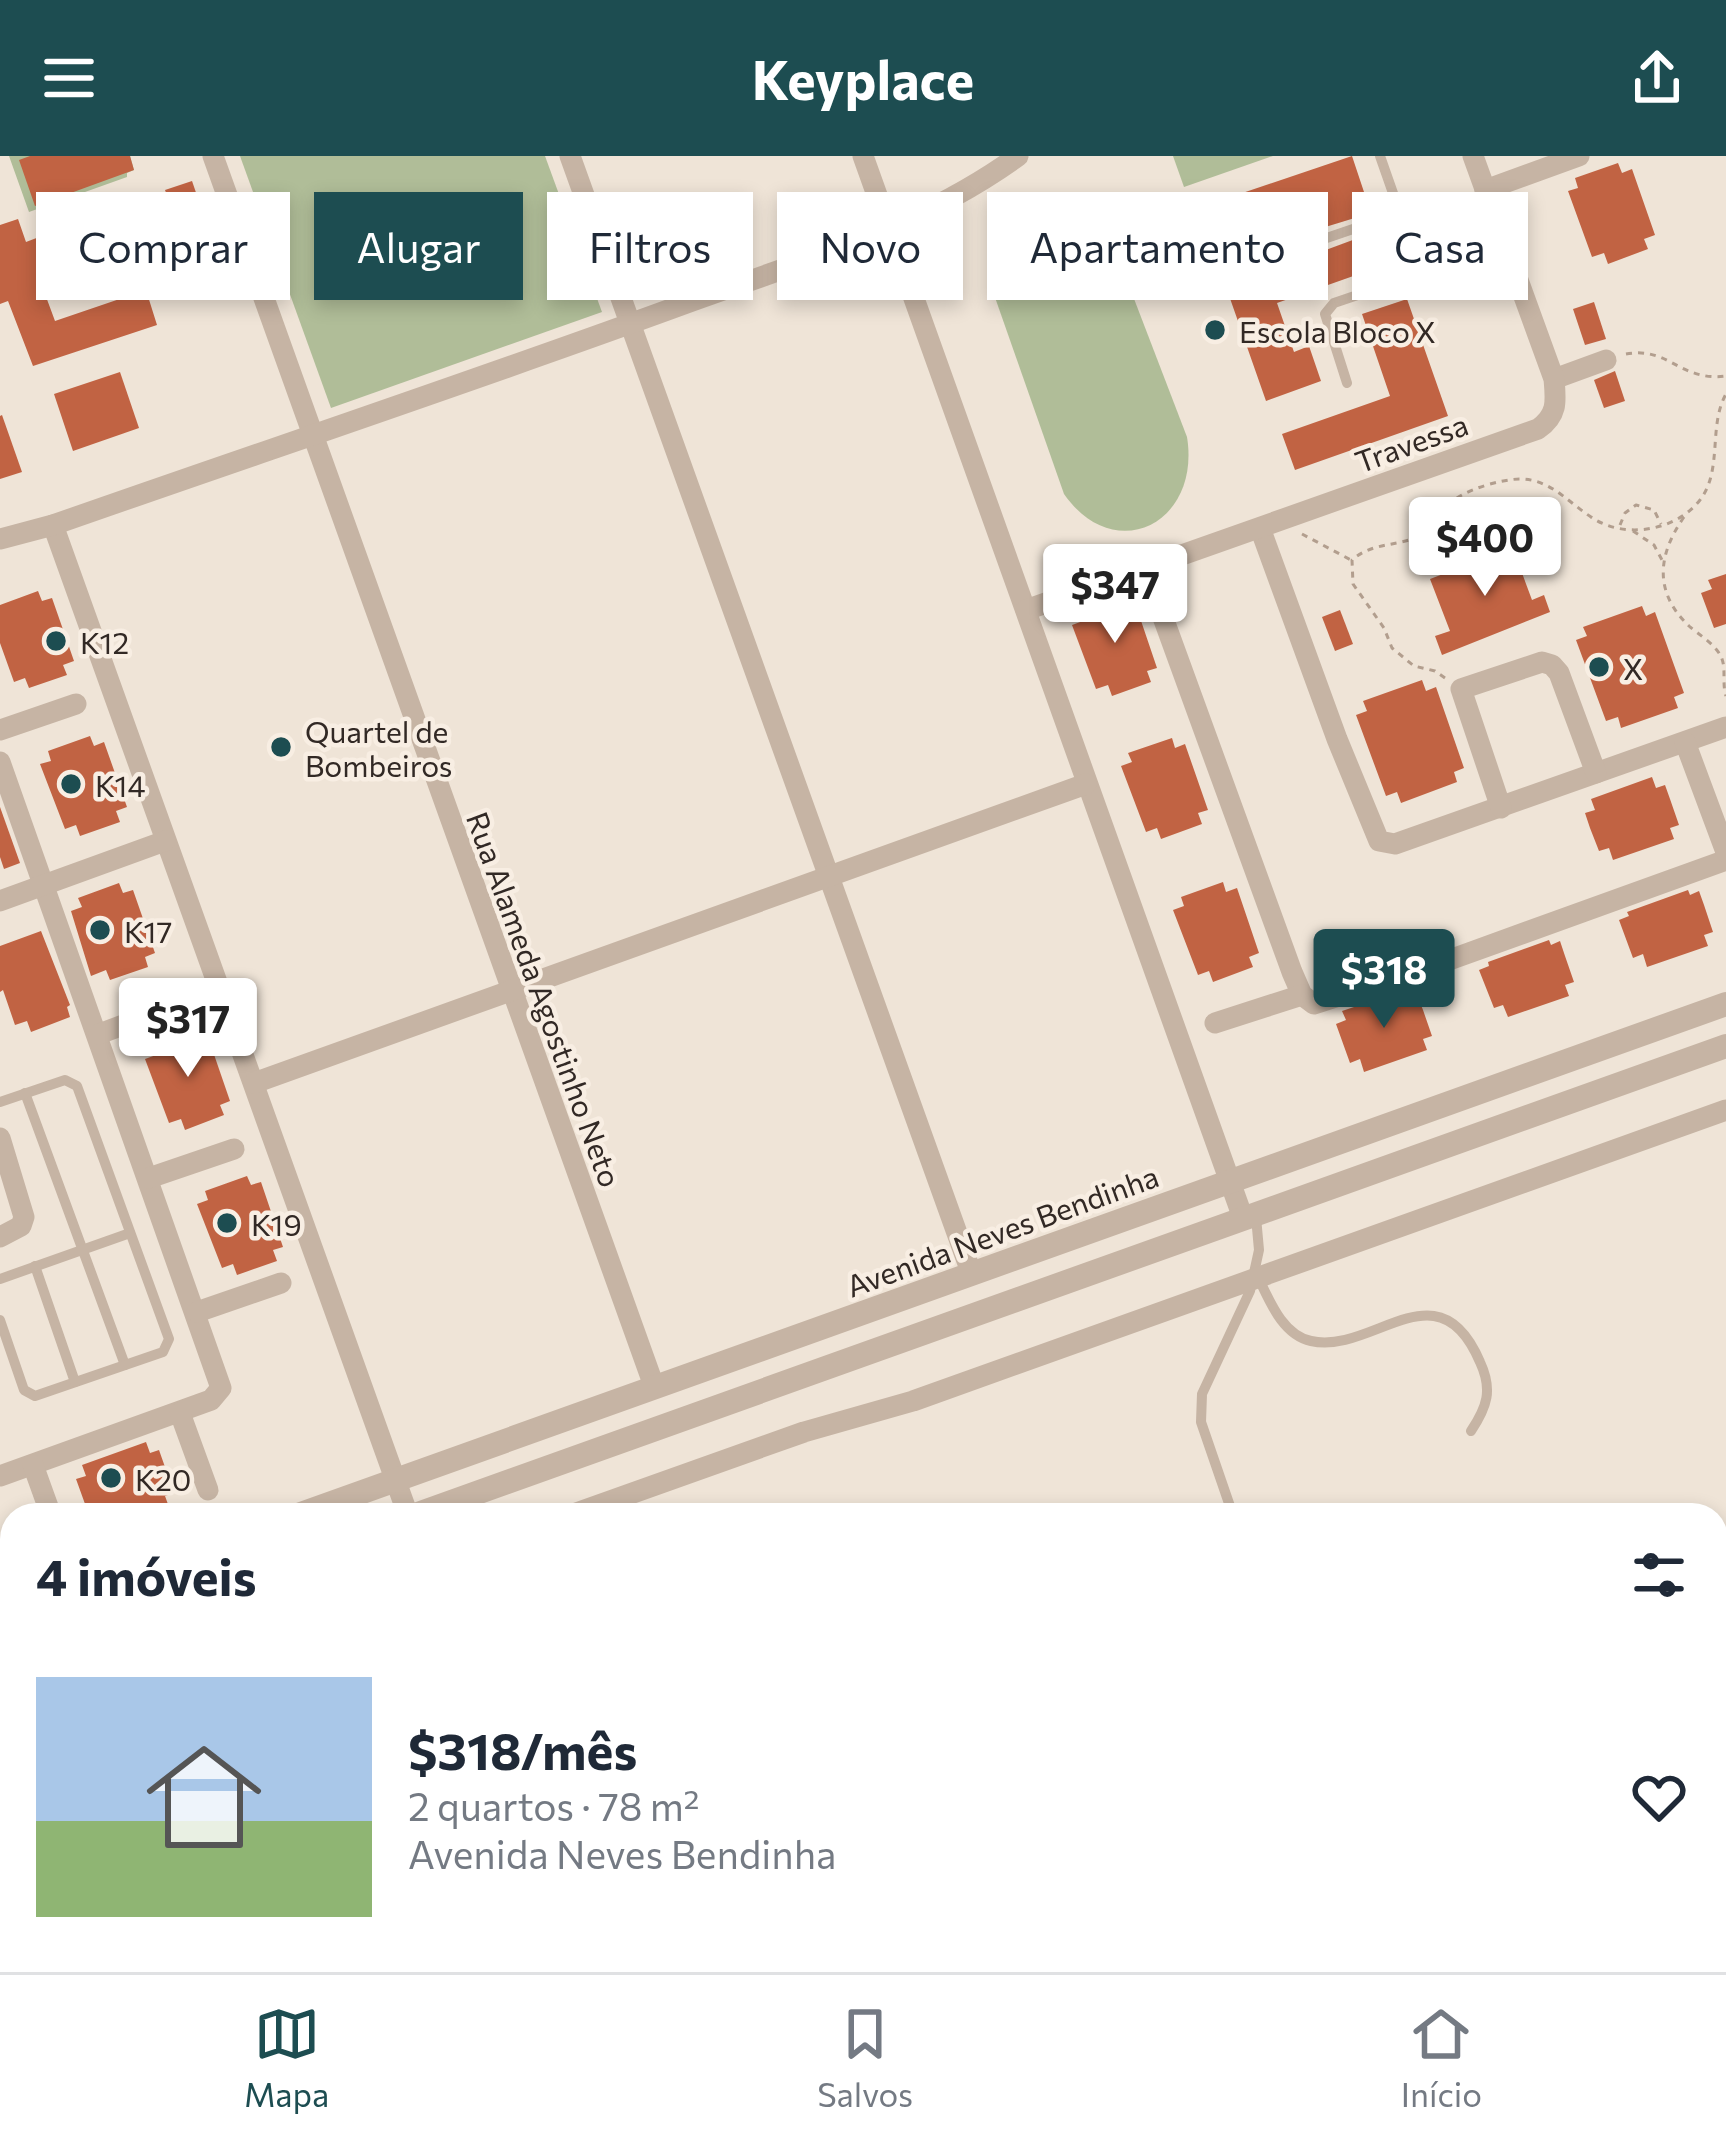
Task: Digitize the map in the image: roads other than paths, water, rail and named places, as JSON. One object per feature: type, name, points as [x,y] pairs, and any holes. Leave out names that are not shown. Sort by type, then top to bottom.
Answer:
[{"type":"street","name":"Rua Alameda Agostinho Neto","points":[[213,156],[654,1386]]},
{"type":"street","points":[[570,156],[971,1272]]},
{"type":"street","points":[[863,156],[876,192]]},
{"type":"street","points":[[963,193],[1018,156]]},
{"type":"street","points":[[1473,156],[1485,190],[1579,156]]},
{"type":"street","points":[[0,539],[52,525],[777,270]]},
{"type":"street","points":[[915,300],[1229,1180],[1249,1216]]},
{"type":"street","points":[[1525,300],[1554,379],[1606,360]]},
{"type":"street","name":"Travessa","points":[[1026,610],[1538,429],[1555,411],[1554,379]]},
{"type":"street","points":[[52,525],[406,1503]]},
{"type":"street","points":[[1260,528],[1379,842],[1395,844],[1726,727]]},
{"type":"street","points":[[1145,568],[1302,995],[1314,1004],[1726,856],[1684,742]]},
{"type":"street","points":[[1501,808],[1461,689],[1542,662],[1552,665],[1595,773]]},
{"type":"street","points":[[0,730],[76,704]]},
{"type":"street","points":[[0,762],[221,1388],[212,1400],[180,1413],[0,1476]]},
{"type":"street","points":[[254,1083],[1086,784]]},
{"type":"street","points":[[0,901],[165,841]]},
{"type":"street","points":[[1215,1023],[1302,995]]},
{"type":"street","points":[[99,1034],[180,1004]]},
{"type":"street","name":"Avenida Neves Bendinha","points":[[331,1503],[1726,1004]]},
{"type":"street","points":[[445,1503],[1726,1046]]},
{"type":"street","points":[[605,1503],[804,1432],[913,1400],[1726,1109]]},
{"type":"street","points":[[0,1138],[24,1217],[21,1226],[0,1238]]},
{"type":"street","points":[[149,1178],[234,1149]]},
{"type":"street","points":[[197,1312],[281,1283]]},
{"type":"street","points":[[180,1413],[208,1490]]},
{"type":"street","points":[[33,1465],[47,1503]]},
{"type":"lane","points":[[1380,156],[1393,192]]},
{"type":"lane","points":[[1347,383],[1325,314],[1334,303],[1352,297]]},
{"type":"lane","points":[[0,1102],[65,1080],[74,1082],[169,1339],[163,1352],[27,1395],[0,1320]]},
{"type":"lane","points":[[26,1093],[125,1365]]},
{"type":"lane","points":[[1229,1503],[1201,1422],[1202,1394],[1255,1277],[1258,1250],[1249,1216]]},
{"type":"lane","points":[[0,1279],[130,1232]]},
{"type":"lane","points":[[35,1267],[75,1382]]},
{"type":"lane","points":[[1255,1277],[1277,1317],[1307,1341],[1329,1342],[1418,1316],[1438,1316],[1459,1325],[1486,1375],[1486,1407],[1472,1431]]},
{"type":"place","name":"Escola Bloco X","points":[[1215,330]]},
{"type":"place","name":"K12","points":[[56,641]]},
{"type":"place","name":"X","points":[[1599,667]]},
{"type":"place","name":"Quartel de Bombeiros","points":[[281,747]]},
{"type":"place","name":"K14","points":[[71,784]]},
{"type":"place","name":"K17","points":[[100,930]]},
{"type":"place","name":"K19","points":[[227,1223]]},
{"type":"place","name":"K20","points":[[111,1478]]}]
